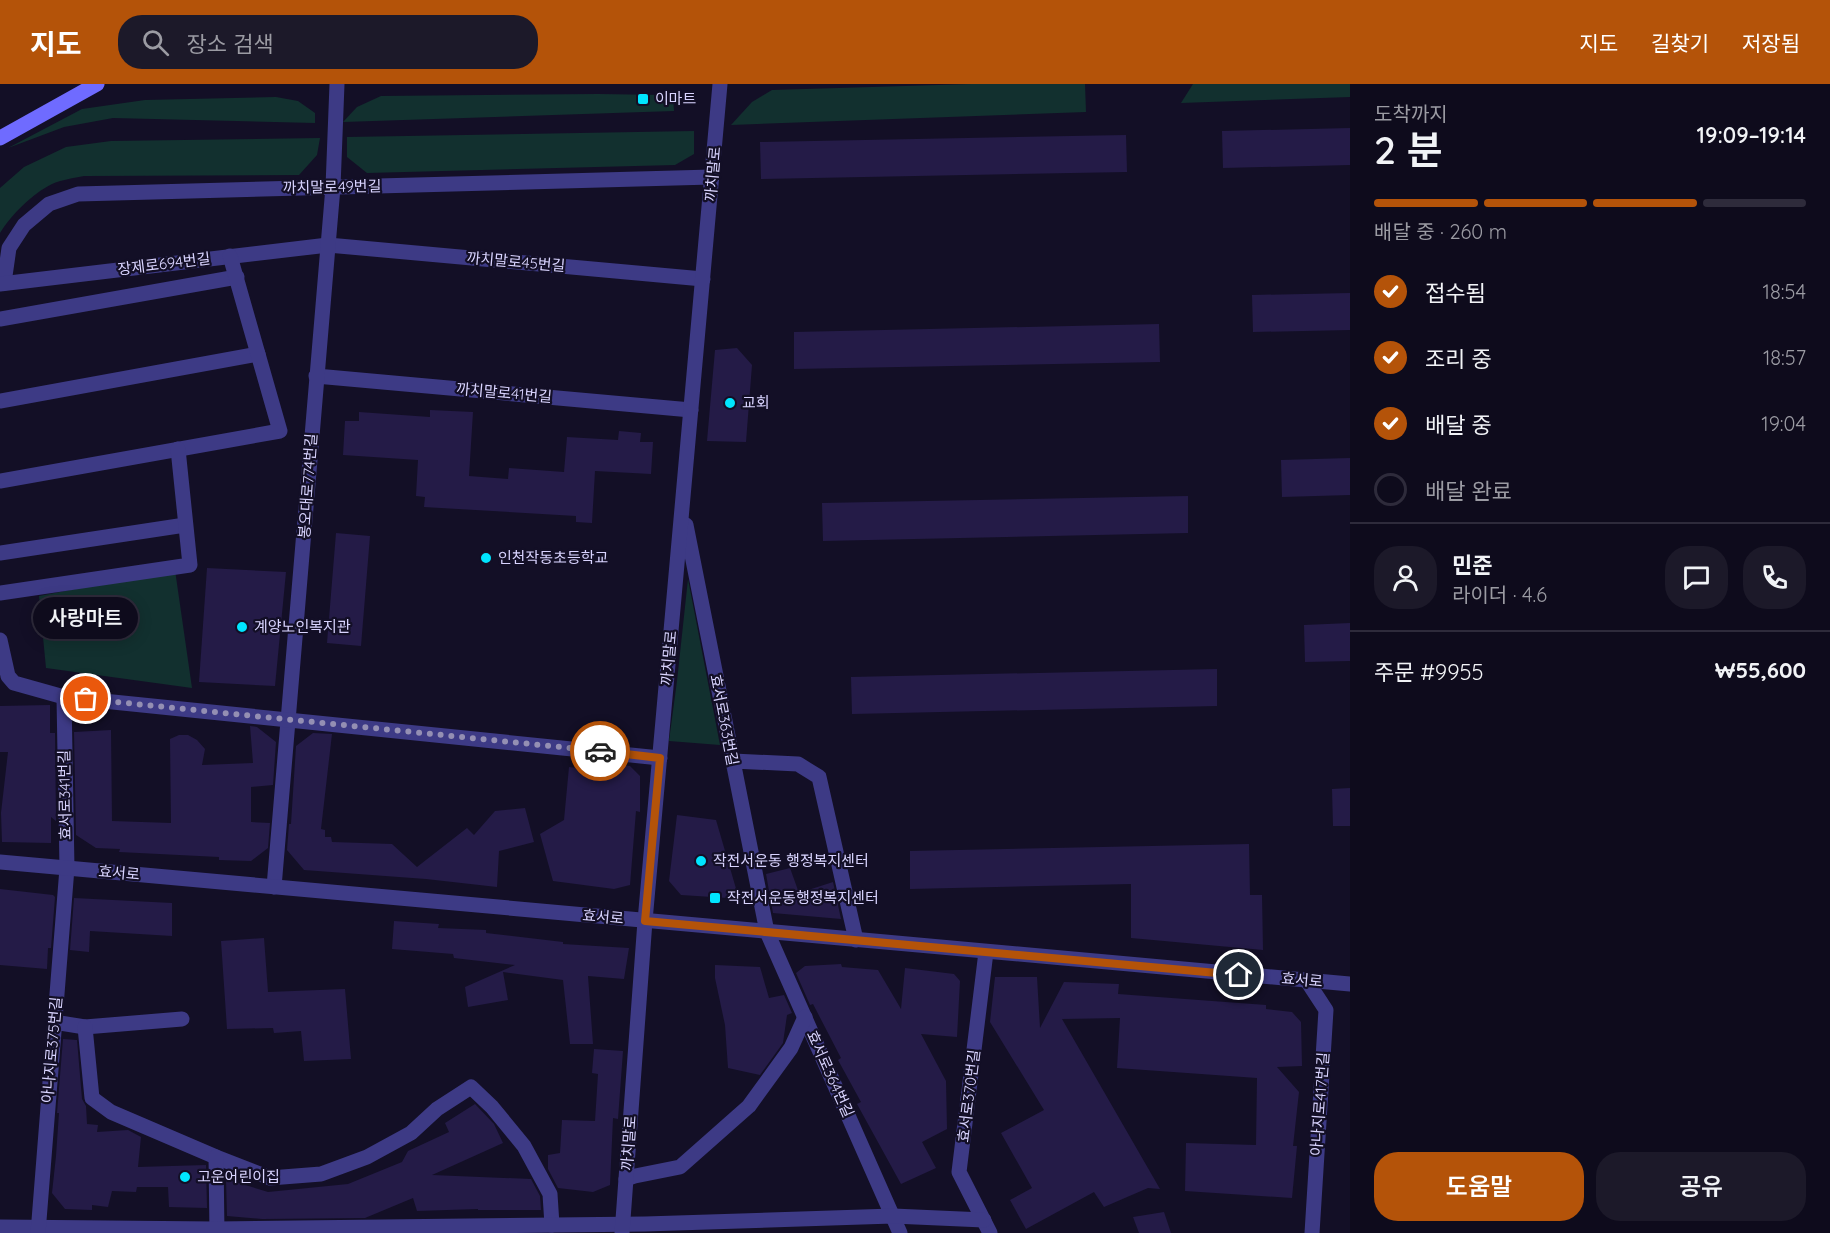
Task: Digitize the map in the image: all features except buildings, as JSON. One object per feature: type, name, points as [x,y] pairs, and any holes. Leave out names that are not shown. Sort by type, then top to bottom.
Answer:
[{"type":"main road","points":[[0,138],[97,84]]},
{"type":"street","name":"봉오대로774번길","points":[[274,887],[290,719],[333,187],[337,84]]},
{"type":"street","name":"까치말로","points":[[622,1229],[645,921],[720,84]]},
{"type":"street","name":"까치말로49번길","points":[[2,283],[9,248],[24,225],[49,204],[78,194],[712,177]]},
{"type":"street","name":"까치말로45번길","points":[[328,245],[703,279]]},
{"type":"street","name":"장제로694번길","points":[[2,283],[328,245]]},
{"type":"street","points":[[0,481],[280,431],[230,256]]},
{"type":"street","points":[[0,319],[237,277]]},
{"type":"street","points":[[0,401],[258,354]]},
{"type":"street","name":"까치말로41번길","points":[[316,376],[691,410]]},
{"type":"street","points":[[0,593],[190,565],[178,449]]},
{"type":"street","name":"효서로363번길","points":[[682,509],[767,932]]},
{"type":"street","points":[[0,553],[185,525]]},
{"type":"street","points":[[0,639],[9,676],[14,683],[64,697],[660,758]]},
{"type":"street","name":"효서로341번길","points":[[64,697],[67,868]]},
{"type":"street","points":[[733,761],[798,764],[819,777],[856,940]]},
{"type":"street","name":"효서로","points":[[0,862],[1350,984]]},
{"type":"street","name":"아나지로375번길","points":[[38,1230],[67,868]]},
{"type":"street","name":"효서로364번길","points":[[767,932],[900,1233]]},
{"type":"street","name":"효서로370번길","points":[[986,952],[959,1172],[987,1227]]},
{"type":"street","name":"아나지로417번길","points":[[1307,981],[1326,1010],[1312,1233]]},
{"type":"street","points":[[626,1179],[680,1167],[749,1106],[791,1048],[805,1017]]},
{"type":"street","points":[[54,1022],[85,1027],[182,1019]]},
{"type":"street","points":[[85,1027],[92,1098],[111,1112],[270,1178],[321,1174],[367,1157],[411,1133],[438,1109],[471,1087],[492,1107],[524,1146],[550,1194],[552,1225]]},
{"type":"street","points":[[216,1157],[216,1231]]},
{"type":"street","points":[[0,1227],[38,1230],[216,1231],[552,1225],[647,1229],[893,1216],[987,1227]]},
{"type":"green space","points":[[971,84],[1085,84],[1086,112],[731,125],[752,102],[772,90]]},
{"type":"green space","points":[[1193,84],[1350,84],[1350,97],[1181,103]]},
{"type":"green space","points":[[598,94],[673,97],[674,111],[343,122],[357,107],[381,96]]},
{"type":"green space","points":[[276,97],[298,101],[315,113],[315,123],[113,118],[64,127],[8,148],[82,109],[145,100]]},
{"type":"green space","points":[[694,131],[694,154],[675,165],[367,173],[347,157],[347,137]]},
{"type":"green space","points":[[320,138],[317,155],[299,175],[84,176],[59,181],[30,199],[16,212],[0,233],[0,188],[24,167],[66,147],[111,141]]},
{"type":"green space","points":[[175,570],[192,688],[46,668],[39,596]]},
{"type":"green space","points":[[688,579],[720,745],[669,741]]},
{"type":"way so far","points":[[86,699],[600,751]]},
{"type":"place","name":"이마트","points":[[643,99]]},
{"type":"place","name":"교회","points":[[730,403]]},
{"type":"place","name":"인천작동초등학교","points":[[486,558]]},
{"type":"place","name":"계양노인복지관","points":[[242,627]]},
{"type":"place","name":"사랑마트","points":[[86,699]]},
{"type":"place","name":"작전서운동 행정복지센터","points":[[701,861]]},
{"type":"place","name":"작전서운동행정복지센터","points":[[715,898]]},
{"type":"place","name":"고운어린이집","points":[[185,1177]]},
{"type":"route","points":[[600,751],[660,758],[645,921],[1239,975]]}]
